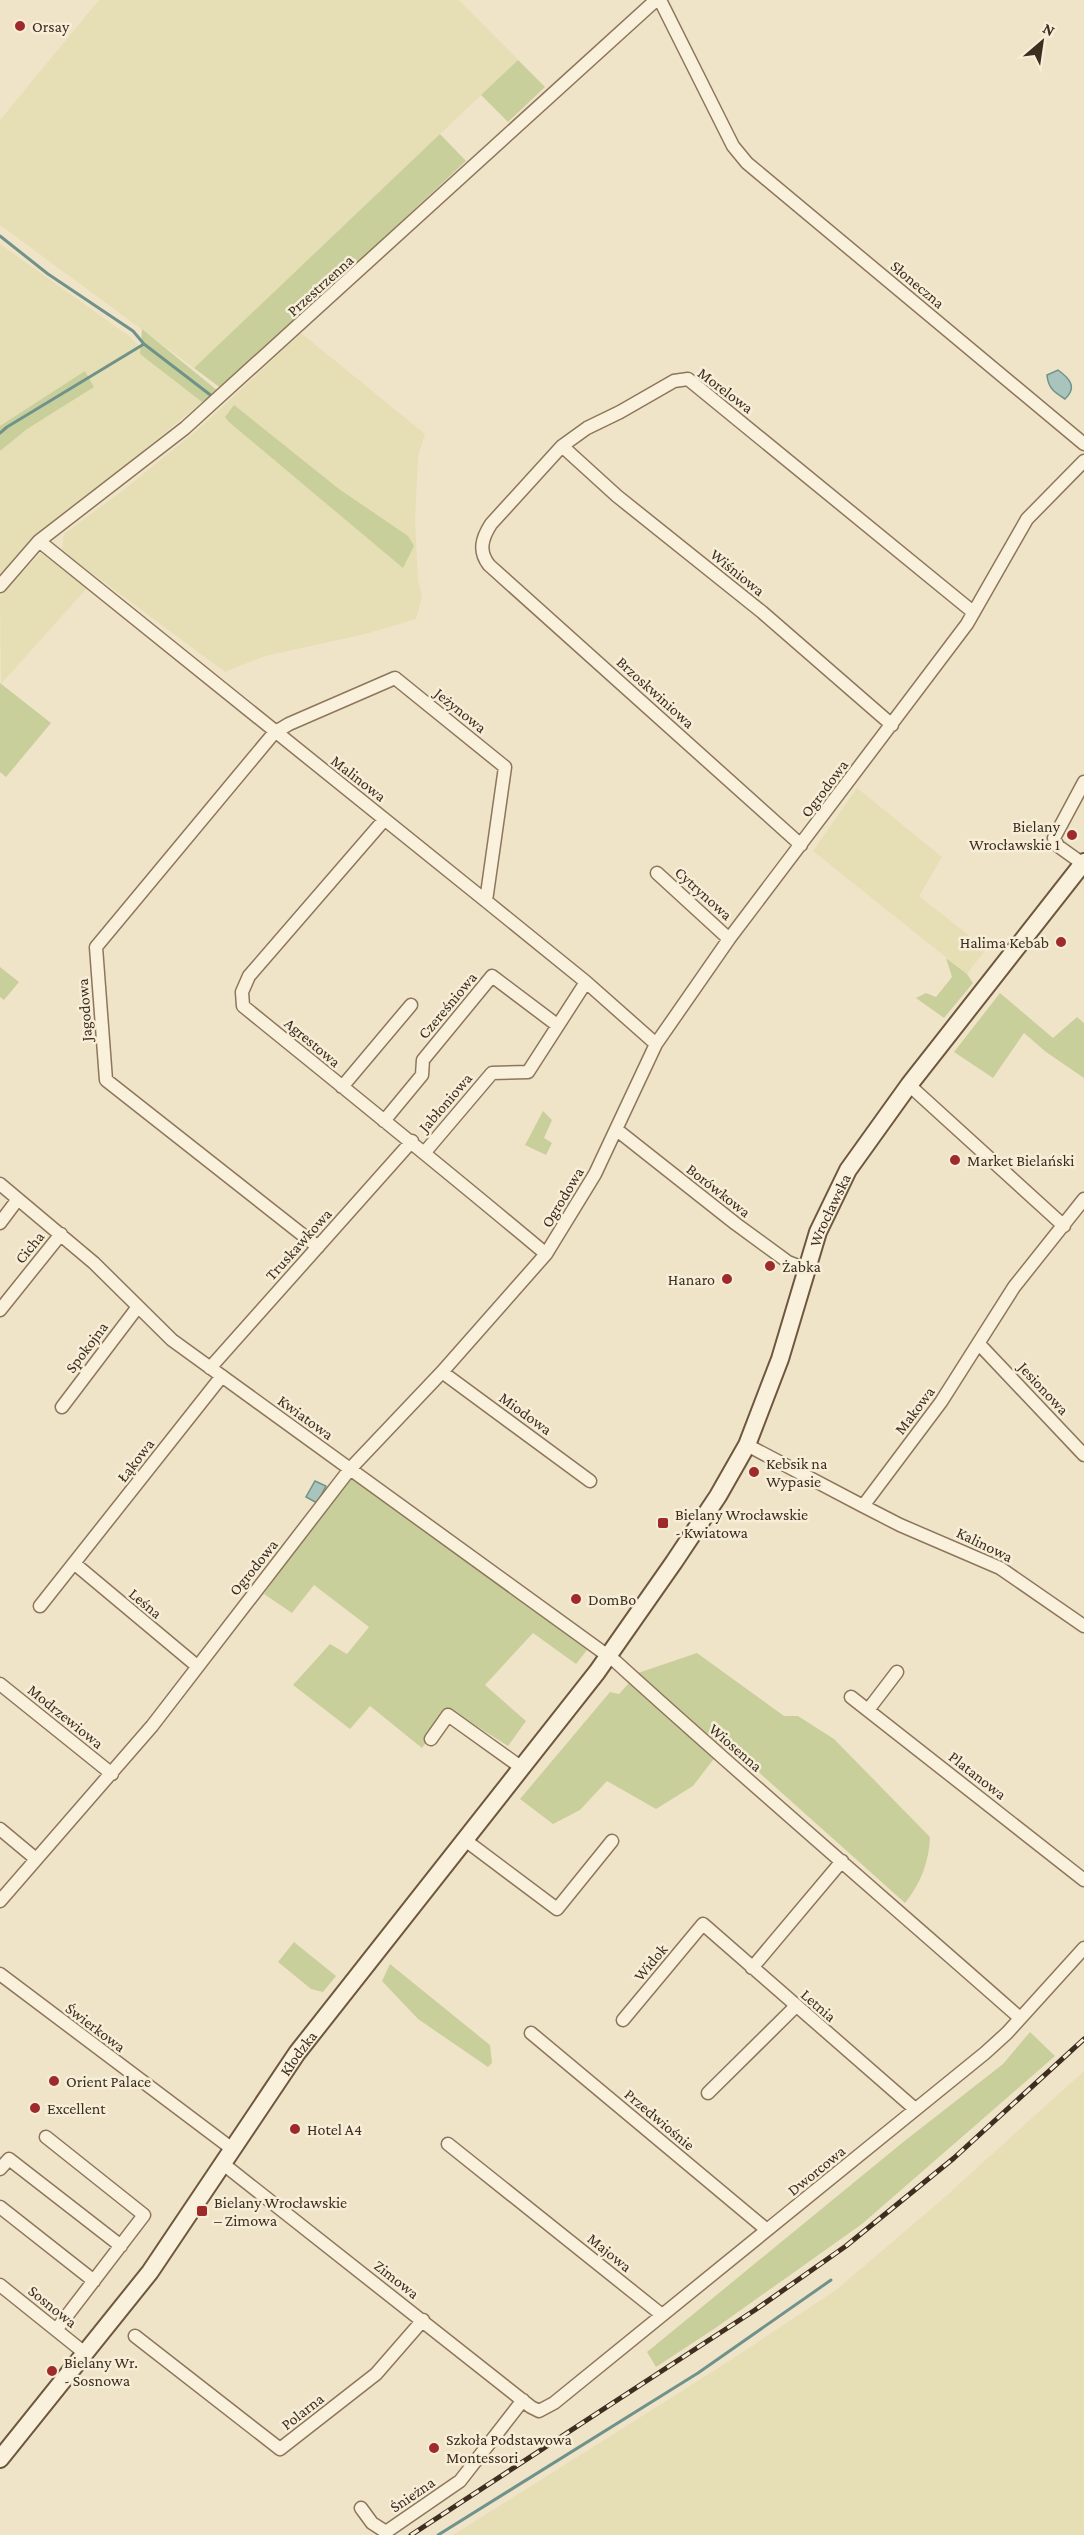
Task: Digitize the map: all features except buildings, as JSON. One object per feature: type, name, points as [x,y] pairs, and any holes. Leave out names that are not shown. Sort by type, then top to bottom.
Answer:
[{"type":"main road","name":"Wrocławska","points":[[609,1656],[714,1502],[747,1445],[780,1359],[806,1269],[831,1202],[848,1170],[909,1085],[1083,863]]},
{"type":"main road","name":"Kłodzka","points":[[0,2458],[150,2272],[231,2148],[297,2053],[609,1656]]},
{"type":"street","name":"Słoneczna","points":[[658,0],[733,146],[747,163],[1084,444]]},
{"type":"street","name":"Przestrzenna","points":[[0,586],[39,541],[185,428],[658,0]]},
{"type":"street","name":"Morelowa","points":[[489,565],[482,557],[485,533],[562,446],[587,428],[674,381],[688,379],[974,612]]},
{"type":"street","name":"Wiśniowa","points":[[562,446],[617,496],[762,612],[892,725]]},
{"type":"street","name":"Ogrodowa","points":[[0,1901],[112,1774],[350,1469],[442,1372],[546,1254],[573,1213],[617,1130],[656,1044],[729,939],[892,725],[974,612],[1028,519],[1084,461]]},
{"type":"street","name":"Malinowa","points":[[39,541],[274,733],[586,982],[656,1044]]},
{"type":"street","name":"Brzoskwiniowa","points":[[489,565],[801,845]]},
{"type":"street","name":"Jeżynowa","points":[[274,733],[288,724],[395,678],[505,767],[486,901]]},
{"type":"street","name":"Jagodowa","points":[[274,733],[96,947],[106,1080],[318,1247]]},
{"type":"street","points":[[1083,863],[1058,846],[1054,838],[1084,782]]},
{"type":"street","name":"Agrestowa","points":[[384,820],[249,976],[242,992],[243,1006],[342,1088],[425,1152],[546,1254]]},
{"type":"street","name":"Cytrynowa","points":[[657,873],[729,939]]},
{"type":"street","name":"Czereśniowa","points":[[384,1120],[422,1075],[423,1060],[492,976],[557,1025]]},
{"type":"street","name":"Jabłoniowa","points":[[425,1152],[492,1073],[528,1072],[586,982]]},
{"type":"street","points":[[342,1088],[411,1005]]},
{"type":"street","points":[[909,1085],[1064,1226]]},
{"type":"street","name":"Borówkowa","points":[[617,1130],[788,1262],[806,1269]]},
{"type":"street","name":"Truskawkowa","points":[[210,1368],[412,1142]]},
{"type":"street","name":"Kwiatowa","points":[[0,1184],[94,1263],[137,1308],[172,1340],[609,1656]]},
{"type":"street","points":[[0,1223],[18,1199]]},
{"type":"street","name":"Makowa","points":[[863,1506],[941,1402],[980,1344],[1014,1287],[1084,1200]]},
{"type":"street","name":"Cicha","points":[[0,1310],[61,1234]]},
{"type":"street","name":"Spokojna","points":[[62,1407],[137,1308]]},
{"type":"street","name":"Jesionowa","points":[[980,1344],[1084,1455]]},
{"type":"street","name":"Miodowa","points":[[442,1372],[590,1481]]},
{"type":"street","name":"Łąkowa","points":[[40,1606],[222,1376]]},
{"type":"street","points":[[747,1445],[863,1506]]},
{"type":"street","name":"Kalinowa","points":[[863,1506],[900,1525],[1000,1568],[1084,1626]]},
{"type":"street","name":"Leśna","points":[[75,1564],[197,1666]]},
{"type":"street","name":"Wiosenna","points":[[609,1656],[659,1703],[1020,2018]]},
{"type":"street","points":[[868,1710],[897,1672]]},
{"type":"street","name":"Modrzewiowa","points":[[0,1684],[112,1774]]},
{"type":"street","name":"Platanowa","points":[[851,1697],[1084,1880]]},
{"type":"street","points":[[431,1739],[448,1715],[522,1768]]},
{"type":"street","points":[[0,1829],[36,1859]]},
{"type":"street","points":[[465,1840],[557,1909],[612,1840]]},
{"type":"street","points":[[752,1968],[842,1861]]},
{"type":"street","name":"Letnia","points":[[703,1924],[795,2007],[915,2109]]},
{"type":"street","name":"Widok","points":[[623,2020],[703,1924]]},
{"type":"street","name":"Dworcowa","points":[[554,2403],[985,2053],[1084,1948]]},
{"type":"street","name":"Świerkowa","points":[[0,1974],[231,2148]]},
{"type":"street","points":[[708,2093],[795,2007]]},
{"type":"street","name":"Przedwiośnie","points":[[531,2033],[767,2230]]},
{"type":"street","points":[[46,2137],[144,2215],[56,2330]]},
{"type":"street","name":"Majowa","points":[[448,2144],[662,2315]]},
{"type":"street","points":[[0,2169],[9,2159],[121,2246]]},
{"type":"street","name":"Zimowa","points":[[222,2163],[523,2400],[539,2411],[554,2403]]},
{"type":"street","points":[[0,2207],[94,2281]]},
{"type":"street","name":"Sosnowa","points":[[0,2285],[86,2354]]},
{"type":"street","name":"Polarna","points":[[135,2336],[280,2449],[376,2374],[423,2320]]},
{"type":"street","name":"Śnieżna","points":[[361,2508],[372,2523],[386,2532],[460,2481],[523,2400]]},
{"type":"shaded area","points":[[99,0],[459,0],[518,60],[194,368],[0,225],[0,120]]},
{"type":"shaded area","points":[[0,244],[129,336],[167,374],[202,402],[38,537],[0,577]]},
{"type":"shaded area","points":[[301,333],[425,434],[418,456],[415,522],[418,580],[422,597],[416,619],[365,634],[265,656],[225,672],[62,551],[64,534],[126,488],[202,426]]},
{"type":"shaded area","points":[[41,553],[87,588],[1,684],[0,596]]},
{"type":"shaded area","points":[[857,788],[942,857],[919,896],[986,949],[967,974],[813,851]]},
{"type":"shaded area","points":[[1084,2071],[1084,2535],[453,2535],[720,2367],[836,2290],[937,2204]]},
{"type":"green space","points":[[518,60],[545,87],[508,122],[481,95]]},
{"type":"green space","points":[[440,134],[466,161],[222,389],[194,368]]},
{"type":"green space","points":[[142,329],[218,391],[202,402],[140,354]]},
{"type":"green space","points":[[85,371],[94,387],[27,429],[0,451],[0,426]]},
{"type":"green space","points":[[234,405],[339,489],[408,536],[414,546],[403,568],[229,422],[225,417]]},
{"type":"green space","points":[[0,683],[51,723],[6,777],[0,772]]},
{"type":"green space","points":[[946,958],[967,974],[973,983],[944,1018],[916,998],[926,993],[936,997],[952,977]]},
{"type":"green space","points":[[0,967],[19,982],[4,1000],[0,997]]},
{"type":"green space","points":[[1000,993],[1053,1038],[1077,1017],[1084,1023],[1084,1078],[1046,1052],[1024,1033],[993,1078],[954,1052]]},
{"type":"green space","points":[[543,1111],[552,1120],[544,1138],[552,1143],[546,1155],[525,1145]]},
{"type":"green space","points":[[347,1473],[587,1650],[576,1664],[533,1633],[485,1685],[526,1721],[508,1746],[451,1710],[422,1748],[370,1706],[350,1729],[293,1685],[330,1644],[347,1654],[369,1627],[314,1585],[292,1613],[264,1594]]},
{"type":"green space","points":[[697,1653],[784,1716],[798,1716],[834,1739],[930,1837],[923,1872],[916,1888],[905,1903],[726,1743],[693,1786],[656,1809],[607,1781],[580,1810],[553,1824],[520,1799],[610,1692],[619,1694],[638,1673]]},
{"type":"green space","points":[[294,1942],[336,1976],[323,1992],[311,1989],[278,1962]]},
{"type":"green space","points":[[390,1964],[490,2045],[492,2063],[488,2067],[418,2019],[382,1981]]},
{"type":"green space","points":[[1030,2032],[1055,2056],[862,2224],[717,2327],[656,2367],[647,2352],[902,2143],[1003,2064]]},
{"type":"water","points":[[1058,370],[1066,376],[1071,387],[1065,399],[1052,389],[1047,375]]},
{"type":"water","points":[[315,1481],[326,1486],[317,1503],[306,1497]]},
{"type":"waterway","points":[[0,236],[48,274],[133,331],[144,344]]},
{"type":"waterway","points":[[0,433],[144,344],[213,397]]},
{"type":"waterway","points":[[438,2535],[698,2373],[831,2280]]},
{"type":"railway","points":[[411,2535],[755,2310],[846,2246],[954,2158],[1084,2039]]},
{"type":"place","name":"Orsay","points":[[20,26]]},
{"type":"place","name":"Bielany Wrocławskie 1","points":[[1072,835]]},
{"type":"place","name":"Halima Kebab","points":[[1061,942]]},
{"type":"place","name":"Market Bielański","points":[[955,1160]]},
{"type":"place","name":"Żabka","points":[[770,1266]]},
{"type":"place","name":"Hanaro","points":[[727,1279]]},
{"type":"place","name":"Kebsik na Wypasie","points":[[754,1472]]},
{"type":"place","name":"Bielany Wrocławskie - Kwiatowa","points":[[663,1523]]},
{"type":"place","name":"DomBo","points":[[576,1599]]},
{"type":"place","name":"Orient Palace","points":[[54,2081]]},
{"type":"place","name":"Excellent","points":[[35,2108]]},
{"type":"place","name":"Hotel A4","points":[[295,2129]]},
{"type":"place","name":"Bielany Wrocławskie – Zimowa","points":[[202,2211]]},
{"type":"place","name":"Bielany Wr. - Sosnowa","points":[[52,2371]]},
{"type":"place","name":"Szkoła Podstawowa Montessori","points":[[434,2448]]}]
